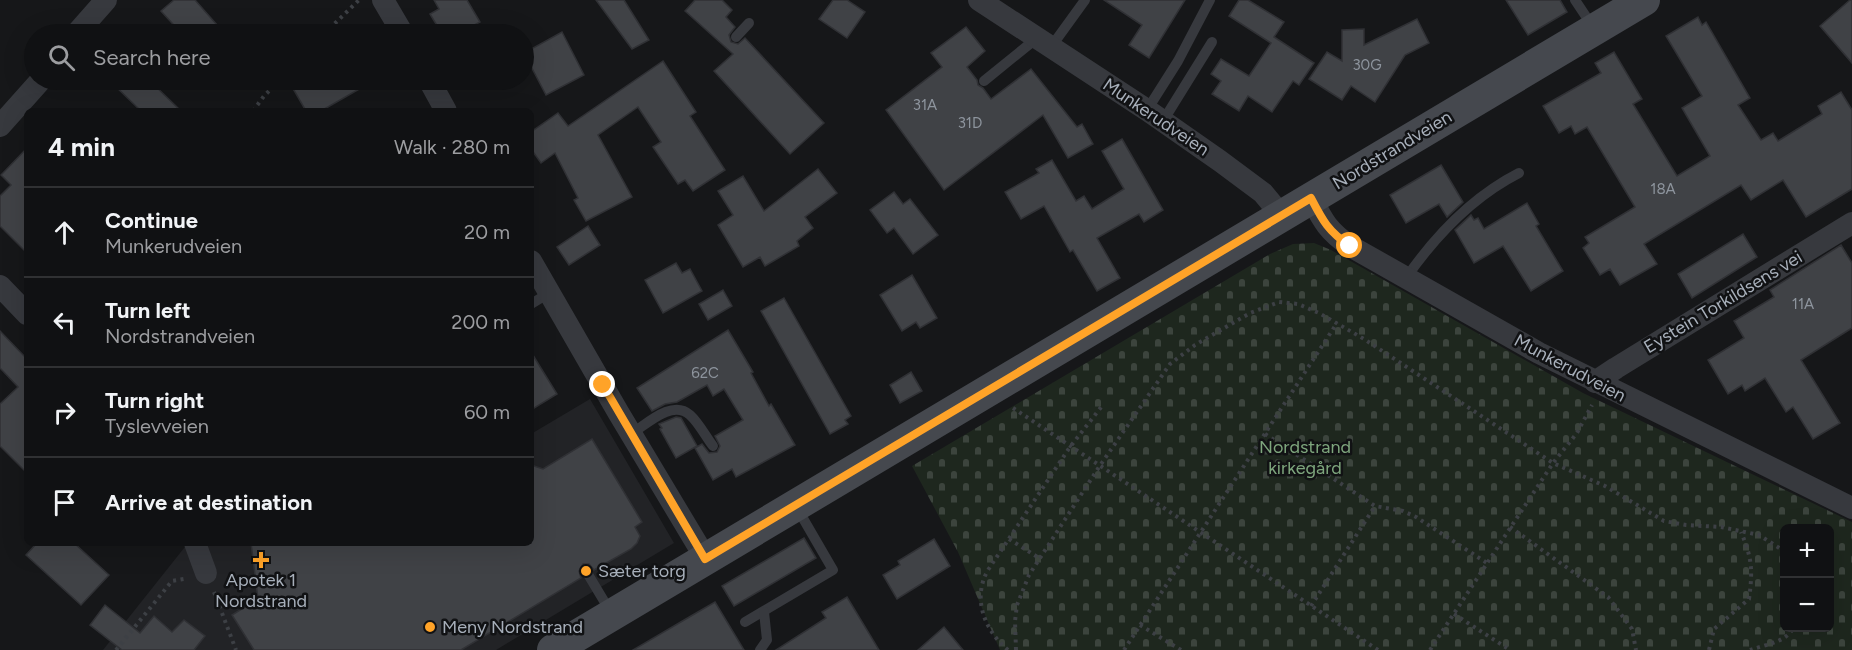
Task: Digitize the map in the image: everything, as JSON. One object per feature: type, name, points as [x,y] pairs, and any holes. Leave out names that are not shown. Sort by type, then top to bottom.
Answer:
[{"type":"main road","name":"Nordstrandveien","points":[[553,650],[1644,0]]},
{"type":"street","points":[[383,0],[397,24]]},
{"type":"street","name":"Munkerudveien","points":[[979,0],[1155,115],[1251,183],[1263,193],[1282,216]]},
{"type":"street","points":[[84,24],[102,1]]},
{"type":"street","points":[[0,126],[32,90]]},
{"type":"street","points":[[435,90],[445,108]]},
{"type":"street","name":"Munkerudveien","points":[[1311,198],[1325,224],[1334,235],[1406,278],[1599,384],[1852,508]]},
{"type":"street","name":"Eystein Torkildsens vei","points":[[1599,384],[1616,368],[1852,224]]},
{"type":"street","points":[[534,273],[540,298],[631,434],[705,559]]},
{"type":"street","points":[[0,286],[24,311]]},
{"type":"street","points":[[196,546],[206,573]]},
{"type":"lane","points":[[984,81],[1044,42],[1085,0]]},
{"type":"lane","points":[[1155,115],[1210,0]]},
{"type":"lane","points":[[1575,0],[1595,30]]},
{"type":"lane","points":[[736,37],[749,23]]},
{"type":"lane","points":[[1155,115],[1212,42]]},
{"type":"lane","points":[[1406,278],[1444,230],[1479,197],[1519,173]]},
{"type":"lane","points":[[631,434],[666,411],[681,410],[690,415],[713,446]]},
{"type":"lane","points":[[745,622],[833,570],[795,506]]},
{"type":"lane","points":[[586,571],[612,614]]},
{"type":"lane","points":[[760,650],[767,640],[764,612]]},
{"type":"path","points":[[334,24],[359,0]]},
{"type":"path","points":[[255,108],[270,90]]},
{"type":"path","points":[[1016,650],[1017,605],[1026,582],[1099,467],[1170,364],[1195,345],[1250,313],[1278,302],[1308,307],[1337,323],[1553,463],[1605,486],[1664,521],[1741,531],[1758,535],[1780,548]]},
{"type":"path","points":[[1124,650],[1337,323]]},
{"type":"path","points":[[1430,650],[1553,463],[1576,433],[1599,384]]},
{"type":"path","points":[[995,387],[1017,412],[1378,650]]},
{"type":"path","points":[[1008,650],[995,637],[987,624],[979,597],[984,577],[1070,447],[1102,406]]},
{"type":"path","points":[[1265,434],[1375,506],[1392,508],[1416,517],[1487,563]]},
{"type":"path","points":[[1311,606],[1375,506]]},
{"type":"path","points":[[1510,527],[1608,597],[1632,629],[1635,650]]},
{"type":"path","points":[[1709,650],[1714,629],[1749,598],[1752,582],[1751,555],[1741,531]]},
{"type":"path","points":[[1009,539],[1040,558]]},
{"type":"path","points":[[116,650],[172,581],[206,573],[236,650]]},
{"type":"path","points":[[1454,614],[1510,650]]},
{"type":"path","points":[[1140,625],[1181,650]]},
{"type":"path","points":[[1750,650],[1782,640],[1791,632]]},
{"type":"shaded area","points":[[590,399],[674,543],[496,650],[103,650],[186,546],[534,546],[534,432]]},
{"type":"green space","name":"Nordstrand kirkegård","points":[[1314,243],[1331,250],[1583,393],[1852,522],[1852,650],[1000,650],[958,552],[912,466],[1270,254],[1293,244]]},
{"type":"building","points":[[174,0],[195,0],[216,24],[173,24],[161,11]]},
{"type":"building","points":[[434,0],[467,0],[480,22],[476,24],[436,24],[430,14],[439,9]]},
{"type":"building","points":[[596,0],[624,0],[649,40],[632,49]]},
{"type":"building","points":[[695,0],[722,0],[732,10],[726,17],[735,27],[729,35],[731,42],[738,44],[745,38],[824,123],[790,154],[714,71],[733,54],[685,11]]},
{"type":"building","points":[[833,0],[847,0],[865,12],[847,38],[819,19]]},
{"type":"building","points":[[1104,0],[1185,0],[1149,58],[1129,45],[1142,25]]},
{"type":"building","points":[[1239,0],[1248,0],[1284,22],[1274,37],[1314,63],[1299,85],[1293,81],[1272,112],[1248,96],[1239,111],[1212,94],[1221,81],[1211,74],[1221,59],[1249,76],[1271,43],[1229,16]]},
{"type":"building","points":[[1506,0],[1560,0],[1567,12],[1528,35]]},
{"type":"building","points":[[1852,0],[1852,63],[1820,26]]},
{"type":"building","points":[[1698,17],[1702,25],[1706,22],[1750,98],[1738,105],[1761,140],[1773,133],[1778,141],[1822,114],[1818,106],[1841,92],[1852,110],[1852,189],[1806,217],[1783,180],[1751,200],[1741,185],[1644,244],[1657,264],[1620,285],[1610,269],[1600,275],[1583,248],[1589,243],[1585,237],[1635,207],[1587,127],[1575,134],[1571,126],[1559,133],[1543,106],[1601,73],[1595,63],[1614,52],[1642,99],[1633,104],[1677,176],[1710,156],[1682,108],[1702,96],[1666,36]]},
{"type":"building","points":[[1417,19],[1429,43],[1405,55],[1375,102],[1351,86],[1342,100],[1309,79],[1327,52],[1342,61],[1342,30],[1364,29],[1364,45]]},
{"type":"building","points":[[966,27],[985,51],[967,67],[978,85],[991,99],[1031,69],[1077,127],[1082,124],[1093,144],[1068,158],[1043,115],[944,190],[886,110],[942,67],[931,53]]},
{"type":"building","points":[[562,32],[584,75],[546,95],[534,72],[534,47]]},
{"type":"building","points":[[663,61],[696,112],[690,116],[725,170],[693,191],[685,180],[678,184],[653,147],[661,142],[638,107],[598,135],[632,197],[586,221],[574,200],[578,198],[555,153],[541,163],[534,153],[534,130],[558,113],[568,126]]},
{"type":"building","points":[[119,90],[159,90],[178,108],[138,108]]},
{"type":"building","points":[[294,90],[358,90],[326,108],[304,108]]},
{"type":"building","points":[[1122,139],[1163,210],[1144,222],[1139,214],[1097,238],[1120,278],[1097,291],[1073,250],[1070,252],[1044,206],[1021,219],[1005,192],[1039,173],[1036,169],[1052,160],[1076,201],[1084,196],[1092,209],[1124,189],[1102,151]]},
{"type":"building","points":[[24,151],[24,250],[0,226],[0,196],[11,185],[1,175]]},
{"type":"building","points":[[1441,165],[1463,202],[1447,217],[1439,204],[1406,223],[1390,195]]},
{"type":"building","points":[[818,169],[837,193],[805,217],[813,228],[797,241],[799,246],[765,266],[760,257],[743,267],[718,225],[733,215],[718,191],[743,176],[764,211]]},
{"type":"building","points":[[894,192],[903,204],[910,199],[938,235],[913,254],[894,228],[887,233],[870,210]]},
{"type":"building","points":[[1527,203],[1539,224],[1536,226],[1563,271],[1531,291],[1503,246],[1474,263],[1455,230],[1471,215],[1474,220],[1478,218],[1484,229]]},
{"type":"building","points":[[588,226],[600,245],[569,265],[557,247]]},
{"type":"building","points":[[1743,234],[1757,257],[1692,298],[1678,274]]},
{"type":"building","points":[[1841,245],[1852,263],[1852,328],[1801,360],[1840,423],[1813,439],[1793,407],[1786,412],[1765,378],[1745,391],[1742,385],[1728,394],[1708,360],[1744,338],[1734,321],[1774,297],[1770,290]]},
{"type":"building","points":[[676,263],[682,273],[690,269],[702,291],[663,313],[645,280]]},
{"type":"building","points":[[912,275],[937,318],[920,328],[916,322],[902,331],[880,295]]},
{"type":"building","points":[[723,290],[732,306],[708,320],[699,304]]},
{"type":"building","points":[[784,298],[851,416],[845,420],[848,424],[830,434],[761,311]]},
{"type":"building","points":[[728,330],[753,372],[751,373],[769,406],[771,404],[795,445],[736,477],[732,469],[713,480],[695,448],[702,444],[709,453],[717,452],[720,446],[715,436],[743,420],[724,389],[713,396],[707,385],[677,402],[665,404],[652,411],[637,388]]},
{"type":"building","points":[[0,331],[24,356],[24,470],[0,446],[0,404],[18,387],[0,368]]},
{"type":"building","points":[[534,357],[557,394],[534,408]]},
{"type":"building","points":[[911,372],[922,391],[900,403],[890,385]]},
{"type":"building","points":[[676,417],[681,418],[697,446],[676,458],[659,424]]},
{"type":"building","points":[[592,439],[642,522],[635,527],[640,536],[637,543],[631,549],[594,570],[589,564],[583,564],[579,571],[581,578],[461,650],[254,650],[232,615],[258,599],[251,546],[534,546],[534,466],[543,469]]},
{"type":"building","points":[[804,538],[816,558],[734,606],[722,586]]},
{"type":"building","points":[[934,539],[950,566],[897,599],[883,575],[900,565],[898,561]]},
{"type":"building","points":[[34,546],[77,546],[109,575],[81,605],[26,555]]},
{"type":"building","points":[[847,597],[879,650],[776,650],[826,618],[822,612]]},
{"type":"building","points":[[715,602],[744,650],[633,650],[691,616]]},
{"type":"building","points":[[105,605],[140,633],[154,616],[172,632],[184,620],[205,636],[194,650],[122,650],[90,625]]},
{"type":"building","points":[[944,627],[963,650],[918,650]]},
{"type":"place","name":"Apotek 1 Nordstrand","points":[[261,560]]},
{"type":"place","name":"Sæter torg","points":[[586,571]]},
{"type":"place","name":"Meny Nordstrand","points":[[430,627]]},
{"type":"route","points":[[603,385],[705,559],[1311,198],[1325,224],[1334,235],[1350,246]]}]
